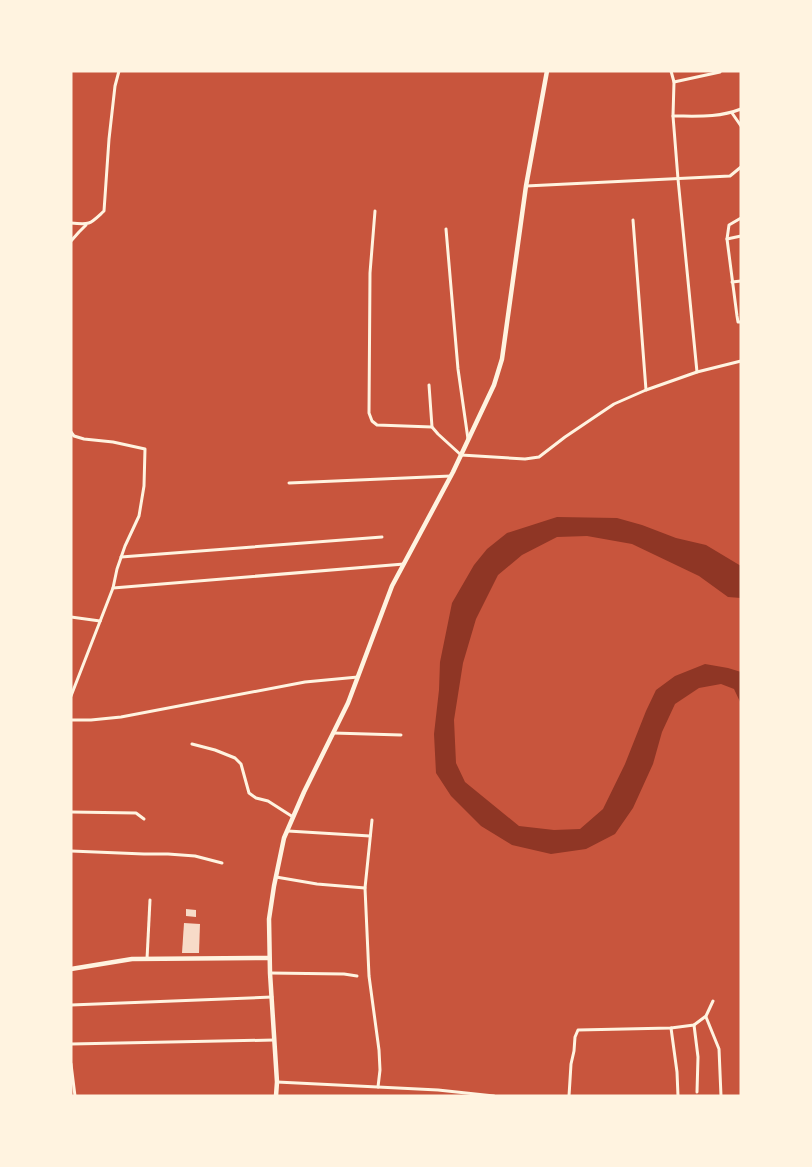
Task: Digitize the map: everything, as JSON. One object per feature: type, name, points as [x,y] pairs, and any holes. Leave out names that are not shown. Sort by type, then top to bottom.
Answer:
[{"type":"main road","points":[[276,1096],[277,1082],[268,919],[284,838],[304,792],[348,703],[392,586],[451,476],[494,384],[502,359],[526,186],[548,71]]},
{"type":"main road","points":[[71,969],[132,959],[269,958]]},
{"type":"street","points":[[71,241],[78,232],[104,211],[109,139],[115,86],[119,71]]},
{"type":"street","points":[[671,71],[674,82],[673,116],[678,179],[697,372]]},
{"type":"street","points":[[674,82],[720,72]]},
{"type":"street","points":[[673,116],[709,117],[732,113],[741,109]]},
{"type":"street","points":[[732,113],[741,126]]},
{"type":"street","points":[[526,186],[730,176],[741,167]]},
{"type":"street","points":[[375,212],[370,273],[370,412],[372,421],[377,425],[432,427]]},
{"type":"street","points":[[741,218],[730,225],[727,239],[738,322],[741,322]]},
{"type":"street","points":[[633,220],[646,390]]},
{"type":"street","points":[[71,223],[87,224]]},
{"type":"street","points":[[446,228],[458,369],[468,441]]},
{"type":"street","points":[[727,239],[741,236]]},
{"type":"street","points":[[732,282],[741,281]]},
{"type":"street","points":[[429,384],[432,427],[461,455],[525,460],[539,457],[614,404],[646,390],[697,372],[741,361]]},
{"type":"street","points":[[71,432],[74,436],[84,439],[113,442],[145,449],[144,486],[139,516],[121,557],[113,588],[71,696]]},
{"type":"street","points":[[289,483],[451,476]]},
{"type":"street","points":[[121,557],[382,537]]},
{"type":"street","points":[[113,588],[404,564]]},
{"type":"street","points":[[71,617],[100,621]]},
{"type":"street","points":[[71,720],[121,717],[305,682],[358,677]]},
{"type":"street","points":[[333,733],[401,735]]},
{"type":"street","points":[[192,744],[235,758],[241,764],[249,793],[256,798],[268,801],[293,817]]},
{"type":"street","points":[[71,812],[136,813],[144,819]]},
{"type":"street","points":[[372,820],[365,888],[369,976],[379,1050],[380,1070],[378,1087]]},
{"type":"street","points":[[288,831],[370,836]]},
{"type":"street","points":[[71,850],[195,856],[222,863]]},
{"type":"street","points":[[276,878],[365,888]]},
{"type":"street","points":[[147,959],[150,900]]},
{"type":"street","points":[[270,973],[344,974],[357,976]]},
{"type":"street","points":[[71,1005],[272,997]]},
{"type":"street","points":[[569,1096],[571,1064],[575,1037],[578,1030],[671,1028],[694,1025],[706,1016],[713,1001]]},
{"type":"street","points":[[706,1016],[719,1049],[721,1096]]},
{"type":"street","points":[[694,1025],[698,1057],[697,1092]]},
{"type":"street","points":[[671,1028],[678,1096]]},
{"type":"street","points":[[71,1044],[275,1040]]},
{"type":"street","points":[[71,1064],[74,1096]]},
{"type":"street","points":[[277,1082],[438,1090],[494,1096]]},
{"type":"shaded area","points":[[557,517],[617,518],[676,538],[706,545],[741,566],[741,598],[728,597],[699,576],[632,544],[587,536],[557,537],[522,555],[498,575],[476,619],[463,663],[454,720],[456,763],[465,782],[519,826],[554,830],[580,829],[603,809],[625,764],[656,690],[675,676],[705,664],[741,672],[741,704],[734,689],[721,684],[699,688],[675,704],[662,732],[653,764],[633,808],[615,834],[586,849],[551,854],[512,845],[481,826],[451,796],[436,773],[434,734],[440,662],[452,603],[474,565],[487,549],[507,533]]},
{"type":"building","points":[[186,909],[196,910],[196,917],[186,916]]},
{"type":"building","points":[[184,923],[200,924],[199,953],[182,953]]}]
